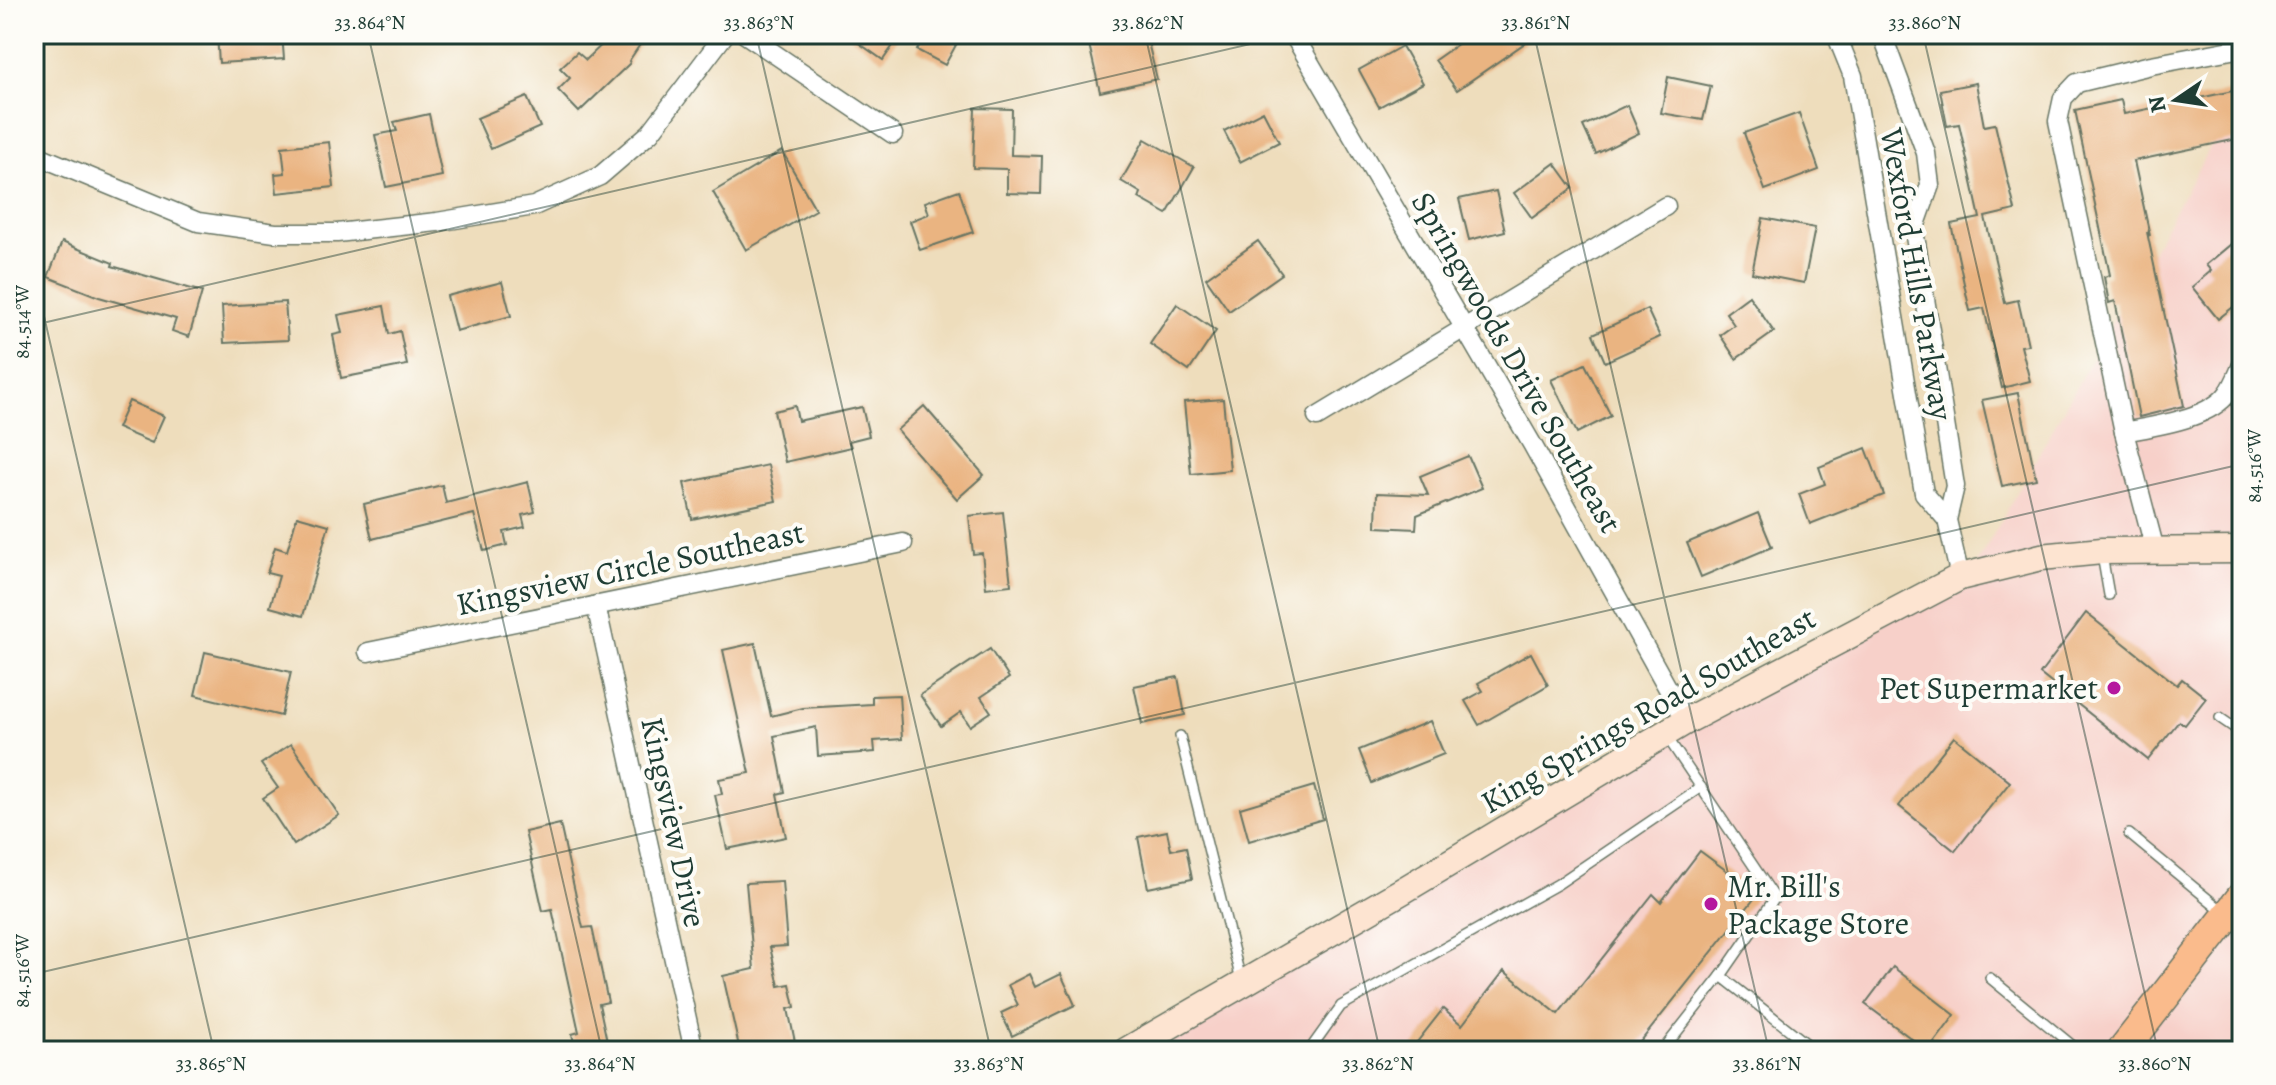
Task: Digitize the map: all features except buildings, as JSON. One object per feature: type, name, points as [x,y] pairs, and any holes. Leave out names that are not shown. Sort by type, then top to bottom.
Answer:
[{"type":"main road","points":[[2122,1051],[2235,906]]},
{"type":"street","points":[[34,154],[198,222],[275,233],[337,233],[437,222],[534,206],[600,176],[650,133],[725,34]]},
{"type":"street","points":[[745,34],[893,134]]},
{"type":"street","name":"Springwoods Drive Southeast","points":[[1293,34],[1532,444],[1675,727]]},
{"type":"street","name":"Wexford Hills Parkway","points":[[1836,34],[1853,76],[1924,493],[1947,520]]},
{"type":"street","name":"Wexford Hills Parkway","points":[[1882,34],[1926,153],[1930,185],[1914,230],[1955,486],[1947,520],[1960,577]]},
{"type":"street","points":[[2155,550],[2124,432],[2058,121],[2063,98],[2077,83],[2242,48]]},
{"type":"street","points":[[1317,417],[1666,206]]},
{"type":"street","points":[[1898,341],[1930,336]]},
{"type":"street","points":[[2124,432],[2173,422],[2209,409],[2228,395],[2242,365]]},
{"type":"street","name":"Kingsview Circle Southeast","points":[[368,652],[903,543]]},
{"type":"street","name":"King Springs Road Southeast","points":[[1126,1051],[1404,890],[1675,727],[1960,577],[2041,557],[2102,551],[2242,550]]},
{"type":"street","name":"Kingsview Drive","points":[[596,605],[694,1051]]},
{"type":"lane","points":[[2102,551],[2109,595]]},
{"type":"lane","points":[[2220,718],[2242,733]]},
{"type":"lane","points":[[1662,1051],[1721,976],[1775,898],[1701,787],[1675,727]]},
{"type":"lane","points":[[1180,736],[1242,984]]},
{"type":"lane","points":[[1313,1051],[1313,1045],[1341,1006],[1558,884],[1701,787]]},
{"type":"lane","points":[[2129,834],[2235,906]]},
{"type":"lane","points":[[1721,976],[1816,1051]]},
{"type":"lane","points":[[1990,978],[2079,1051]]},
{"type":"shaded area","points":[[2242,90],[2242,1051],[1148,1051],[1680,734],[1972,573]]},
{"type":"place","name":"Pet Supermarket","points":[[2114,688]]},
{"type":"place","name":"Mr. Bill's Package Store","points":[[1711,904]]}]
